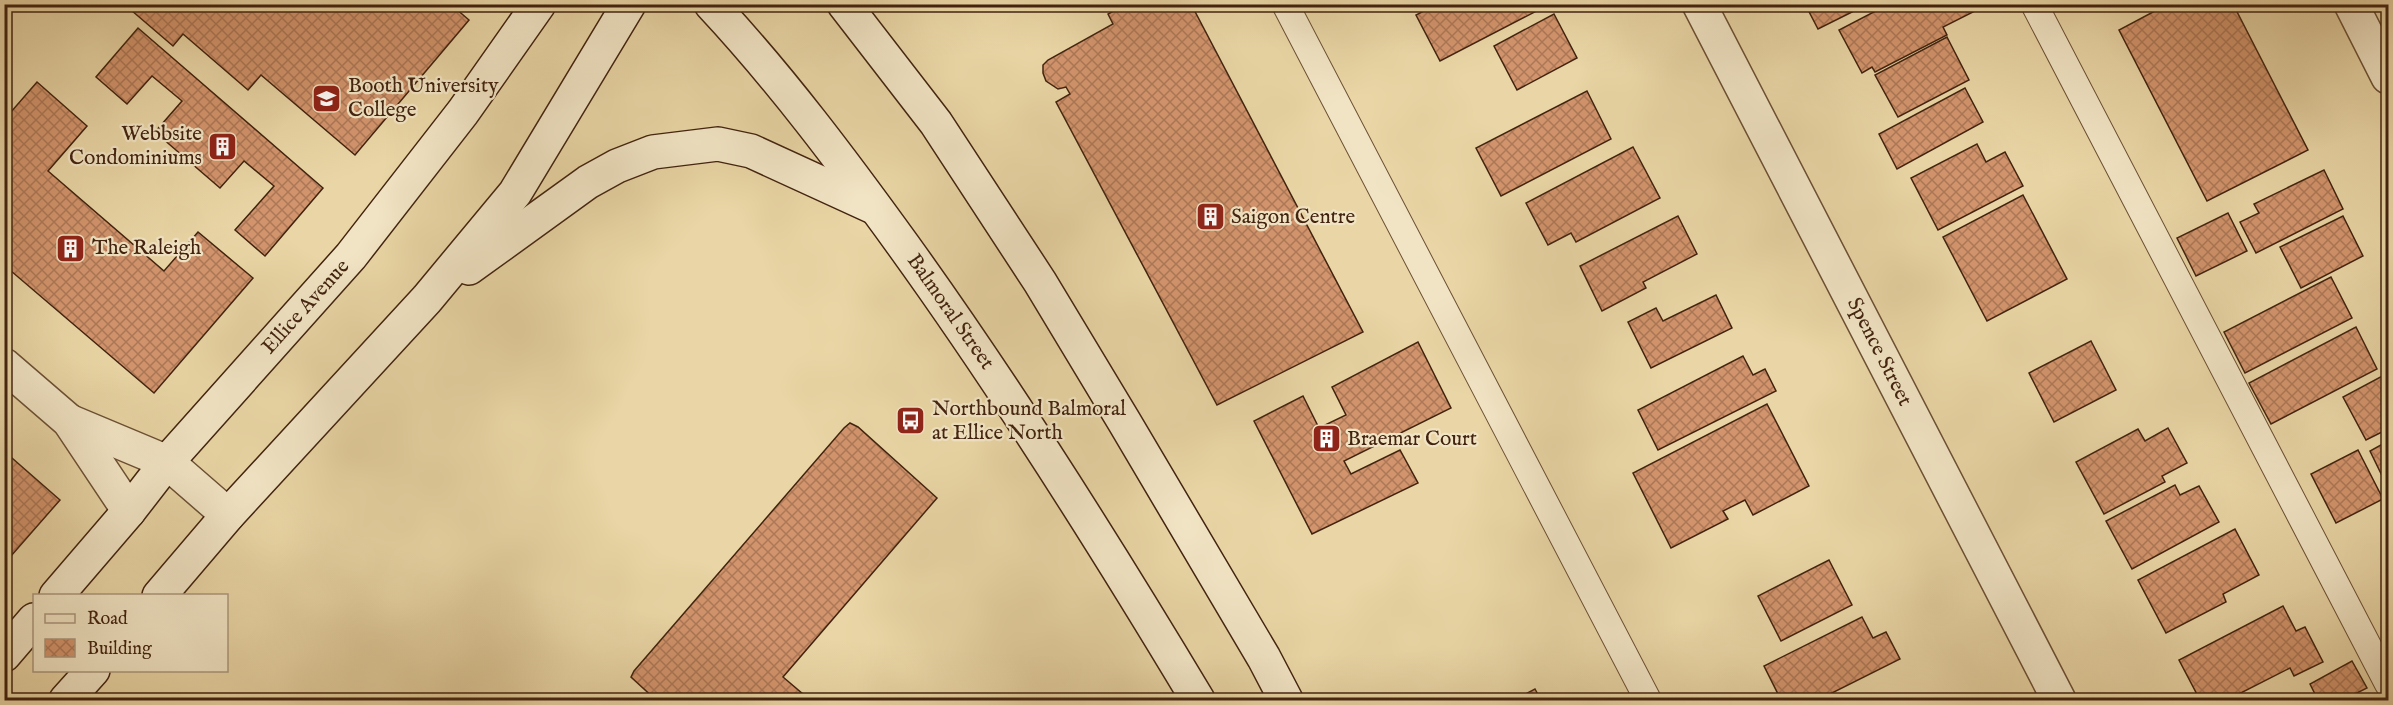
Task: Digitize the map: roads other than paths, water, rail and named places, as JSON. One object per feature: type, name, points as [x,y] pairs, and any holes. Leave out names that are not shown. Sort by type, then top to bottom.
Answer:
[{"type":"main road","name":"Ellice Avenue","points":[[58,594],[129,511],[167,462],[351,256],[463,112],[538,4]]},
{"type":"main road","points":[[161,594],[228,515],[427,299],[515,193],[629,4]]},
{"type":"main road","name":"Balmoral Street","points":[[711,4],[768,70],[877,208],[963,328],[1027,425],[1198,700]]},
{"type":"main road","points":[[844,4],[936,123],[1040,282],[1264,658],[1286,700]]},
{"type":"main road","name":"Spence Street","points":[[1699,4],[2059,700]]},
{"type":"main road","points":[[2351,4],[2388,77]]},
{"type":"main road","points":[[427,299],[588,182],[617,166],[653,152],[718,144],[751,151],[877,208]]},
{"type":"main road","points":[[4,365],[69,421],[129,511]]},
{"type":"main road","points":[[69,421],[167,462],[228,515]]},
{"type":"main road","points":[[4,655],[33,621]]},
{"type":"main road","points":[[66,700],[91,672]]},
{"type":"lane","points":[[1285,4],[1648,700]]},
{"type":"lane","points":[[2034,4],[2388,684]]},
{"type":"place","name":"Booth University College","points":[[327,98]]},
{"type":"place","name":"Webbsite Condominiums","points":[[223,146]]},
{"type":"place","name":"Saigon Centre","points":[[1210,217]]},
{"type":"place","name":"The Raleigh","points":[[71,248]]},
{"type":"place","name":"Northbound Balmoral at Ellice North","points":[[911,421]]},
{"type":"place","name":"Braemar Court","points":[[1326,439]]}]
